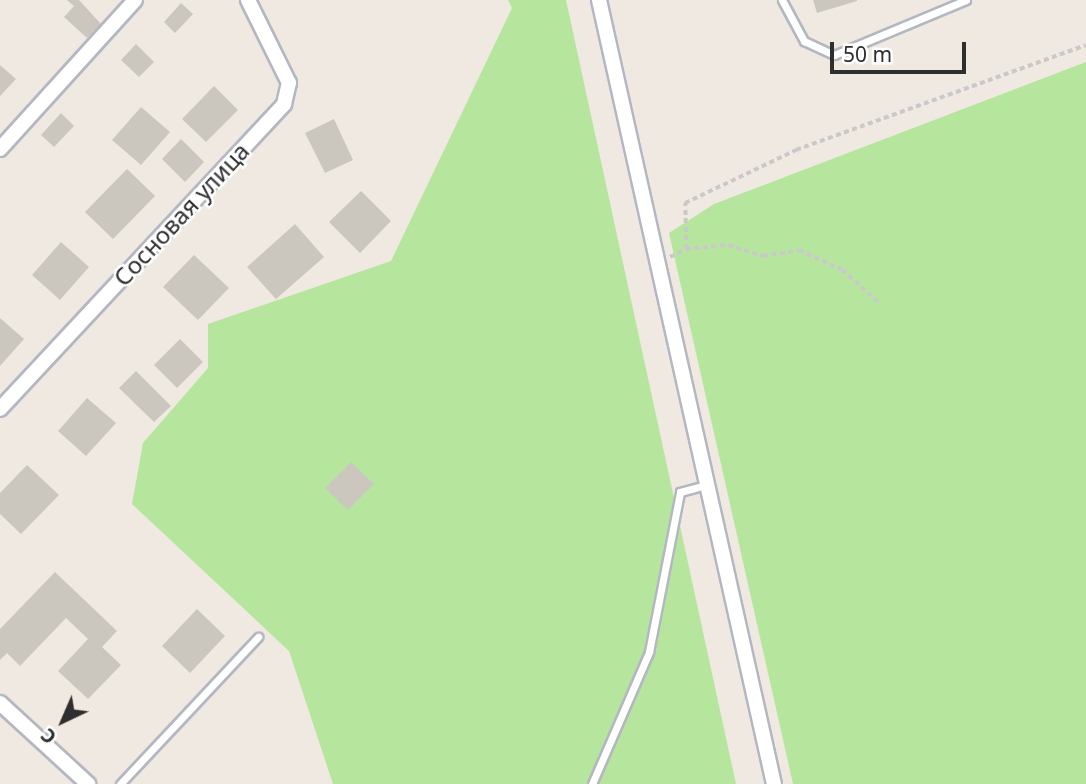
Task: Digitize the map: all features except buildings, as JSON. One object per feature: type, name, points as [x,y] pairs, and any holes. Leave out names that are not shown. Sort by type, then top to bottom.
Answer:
[{"type":"street","points":[[0,149],[135,0]]},
{"type":"street","name":"Сосновая улица","points":[[0,409],[284,104],[289,83],[248,0]]},
{"type":"street","points":[[599,0],[656,264],[710,484],[775,784]]},
{"type":"street","points":[[0,703],[88,784]]},
{"type":"lane","points":[[782,0],[804,41],[834,55],[966,0]]},
{"type":"lane","points":[[592,784],[649,652],[680,492],[710,484]]},
{"type":"lane","points":[[120,784],[258,637]]},
{"type":"path","points":[[686,249],[685,203],[796,150],[1086,45]]},
{"type":"path","points":[[656,264],[686,249],[728,245],[763,256],[799,250],[844,270],[879,303]]},
{"type":"green space","points":[[508,0],[566,0],[736,784],[333,784],[289,651],[132,504],[143,443],[208,368],[208,324],[391,261],[512,8]]},
{"type":"green space","points":[[1086,62],[1086,784],[793,784],[669,233],[714,204]]}]
